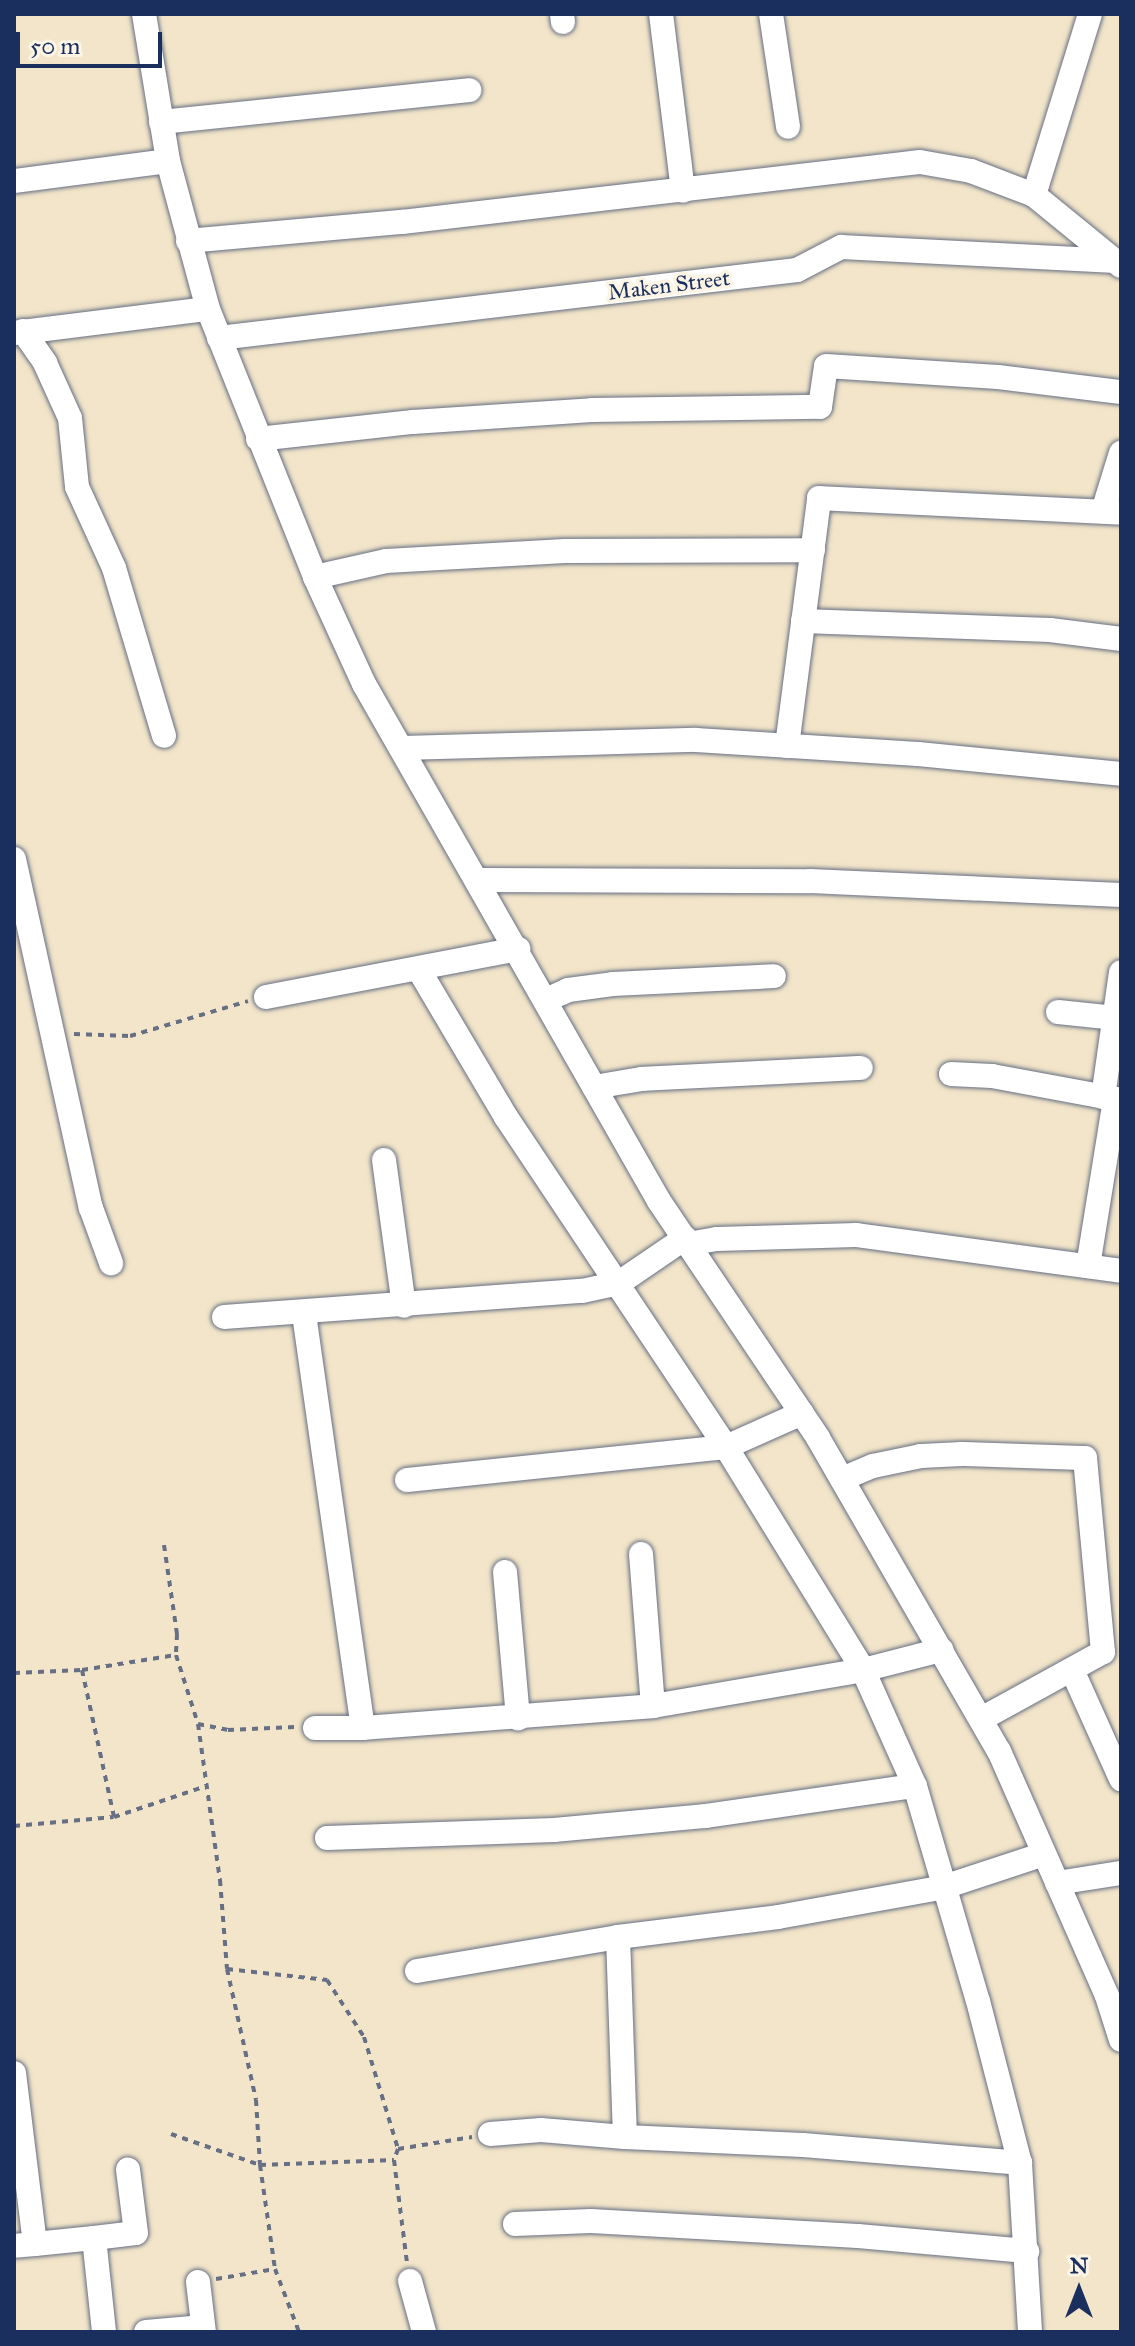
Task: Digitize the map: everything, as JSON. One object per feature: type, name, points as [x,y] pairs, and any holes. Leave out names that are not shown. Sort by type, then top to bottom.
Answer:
[{"type":"street","points":[[144,14],[168,161],[208,309],[315,577],[364,684],[479,880],[594,1087],[686,1241],[802,1413],[999,1751],[1107,1996],[1121,2040]]},
{"type":"street","points":[[661,14],[683,191]]},
{"type":"street","points":[[771,14],[788,127]]},
{"type":"street","points":[[1034,195],[1090,14]]},
{"type":"street","points":[[161,122],[469,90]]},
{"type":"street","points":[[14,181],[168,161]]},
{"type":"street","points":[[188,241],[402,222],[920,162],[971,171],[1034,195],[1118,264]]},
{"type":"street","name":"Maken Street","points":[[219,338],[797,270],[841,247],[1118,264]]},
{"type":"street","points":[[18,332],[208,309]]},
{"type":"street","points":[[18,332],[45,363],[70,418],[77,487],[114,568],[164,736]]},
{"type":"street","points":[[258,439],[413,422],[577,411],[820,407],[826,366],[998,377],[1121,392]]},
{"type":"street","points":[[787,746],[819,498],[1112,512],[1121,453]]},
{"type":"street","points":[[315,577],[386,561],[535,553],[813,550]]},
{"type":"street","points":[[803,621],[1050,630],[1121,639]]},
{"type":"street","points":[[402,748],[696,740],[1121,774]]},
{"type":"street","points":[[14,859],[91,1208],[111,1263]]},
{"type":"street","points":[[479,880],[810,881],[1121,895]]},
{"type":"street","points":[[266,997],[518,949]]},
{"type":"street","points":[[419,970],[506,1117],[726,1447],[863,1670],[915,1786],[1020,2163],[1030,2332]]},
{"type":"street","points":[[1088,1266],[1113,1099],[1121,972]]},
{"type":"street","points":[[546,1000],[568,990],[613,984],[774,976]]},
{"type":"street","points":[[1058,1012],[1116,1018]]},
{"type":"street","points":[[594,1087],[642,1079],[861,1068]]},
{"type":"street","points":[[951,1074],[992,1076],[1113,1099]]},
{"type":"street","points":[[384,1160],[404,1306]]},
{"type":"street","points":[[224,1317],[304,1314],[582,1291],[619,1283],[686,1241],[717,1239],[856,1235],[1121,1271]]},
{"type":"street","points":[[304,1314],[363,1728]]},
{"type":"street","points":[[407,1480],[726,1447],[802,1413]]},
{"type":"street","points":[[842,1479],[873,1466],[921,1456],[962,1454],[1085,1458],[1103,1652],[981,1719]]},
{"type":"street","points":[[641,1554],[653,1706]]},
{"type":"street","points":[[505,1572],[518,1718]]},
{"type":"street","points":[[315,1728],[518,1718],[653,1706],[863,1670],[941,1650]]},
{"type":"street","points":[[1072,1670],[1121,1779]]},
{"type":"street","points":[[327,1838],[554,1830],[706,1816],[915,1786]]},
{"type":"street","points":[[417,1971],[618,1937],[778,1917],[944,1887],[1044,1854]]},
{"type":"street","points":[[1057,1883],[1121,1873]]},
{"type":"street","points":[[618,1937],[625,2137]]},
{"type":"street","points":[[14,2073],[24,2245],[136,2233],[128,2170]]},
{"type":"street","points":[[490,2134],[541,2130],[803,2145],[1020,2163]]},
{"type":"street","points":[[515,2224],[591,2221],[858,2236],[1027,2251]]},
{"type":"street","points":[[94,2238],[104,2332]]},
{"type":"street","points":[[410,2281],[424,2332]]},
{"type":"street","points":[[146,2332],[198,2330],[198,2282]]},
{"type":"path","points":[[52,1033],[130,1036],[266,997]]},
{"type":"path","points":[[164,1545],[177,1634],[176,1655],[198,1724],[220,1880],[227,1969],[256,2100],[260,2165],[275,2269],[299,2332]]},
{"type":"path","points":[[14,1673],[82,1670],[176,1655]]},
{"type":"path","points":[[82,1670],[114,1817]]},
{"type":"path","points":[[198,1724],[228,1730],[272,1726],[315,1728]]},
{"type":"path","points":[[14,1826],[114,1817],[206,1786]]},
{"type":"path","points":[[227,1969],[327,1980],[364,2037],[398,2149],[394,2160],[410,2281]]},
{"type":"path","points":[[171,2134],[260,2165],[394,2160]]},
{"type":"path","points":[[398,2149],[490,2134]]},
{"type":"path","points":[[198,2282],[275,2269]]}]
